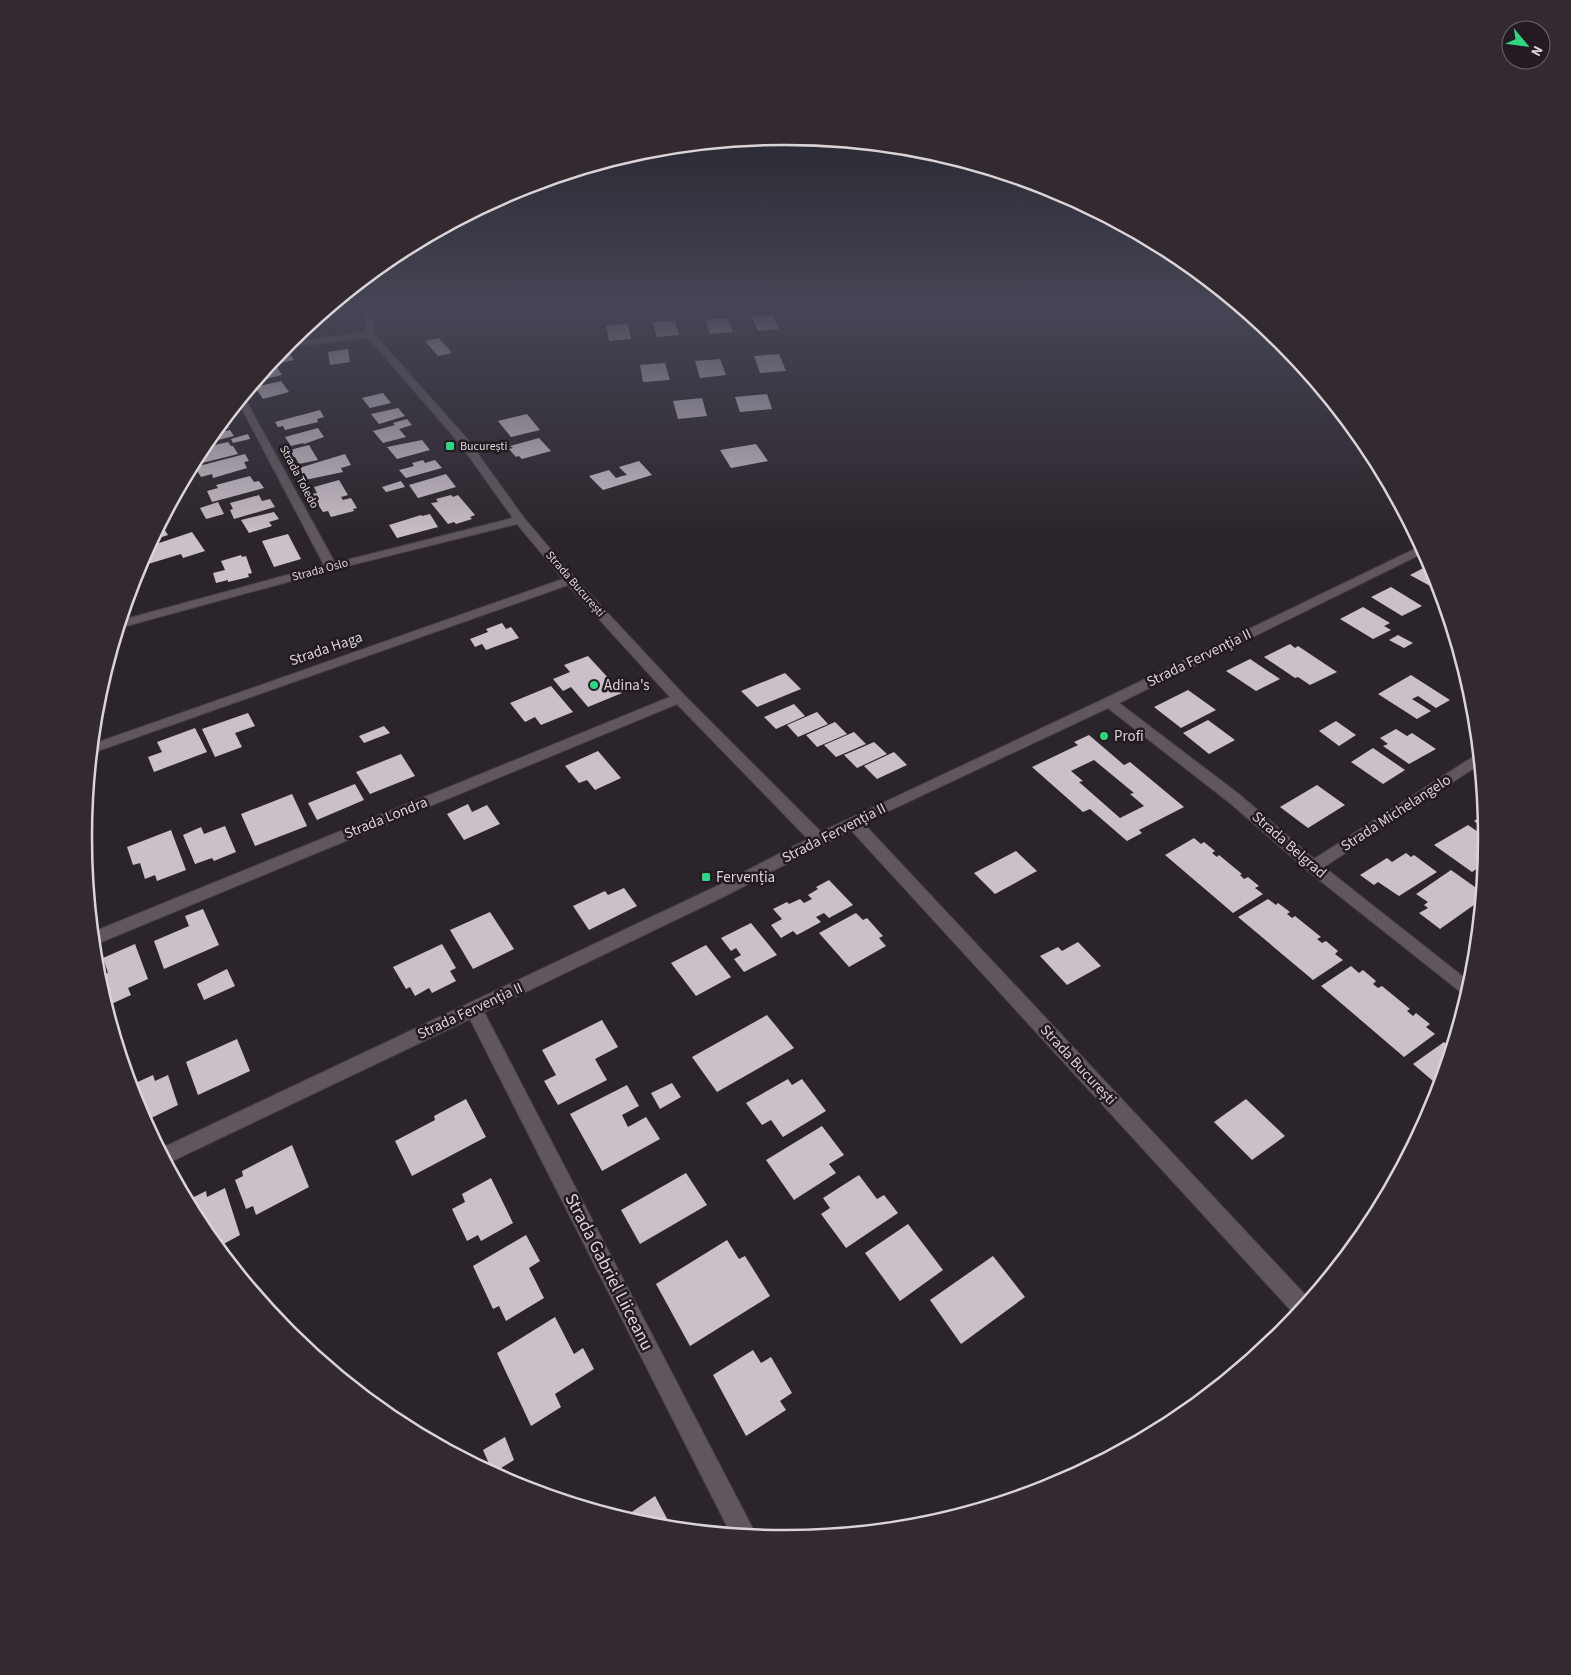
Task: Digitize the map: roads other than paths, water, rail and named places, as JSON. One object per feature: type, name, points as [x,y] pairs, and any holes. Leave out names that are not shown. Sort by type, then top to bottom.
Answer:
[{"type":"street","name":"Strada București","points":[[413,383],[464,442],[520,520],[570,580],[679,698],[818,839]]},
{"type":"street","name":"Strada Toledo","points":[[245,405],[331,567]]},
{"type":"street","name":"Strada Oslo","points":[[128,618],[520,520]]},
{"type":"street","name":"Strada Fervenția II","points":[[169,1154],[719,892],[818,839],[1109,702],[1417,552]]},
{"type":"street","name":"Strada Haga","points":[[98,746],[570,580]]},
{"type":"street","name":"Strada Londra","points":[[100,937],[679,698]]},
{"type":"street","name":"Strada Belgrad","points":[[1109,702],[1235,799],[1313,867],[1462,986]]},
{"type":"street","name":"Strada Michelangelo","points":[[1313,867],[1474,762]]},
{"type":"street","name":"Strada București","points":[[853,822],[1299,1303]]},
{"type":"street","name":"Strada Gabriel Liiceanu","points":[[474,1010],[741,1529]]},
{"type":"place","name":"București","points":[[450,446]]},
{"type":"place","name":"Adina's","points":[[594,685]]},
{"type":"place","name":"Profi","points":[[1104,736]]},
{"type":"place","name":"Fervenția","points":[[706,877]]}]
